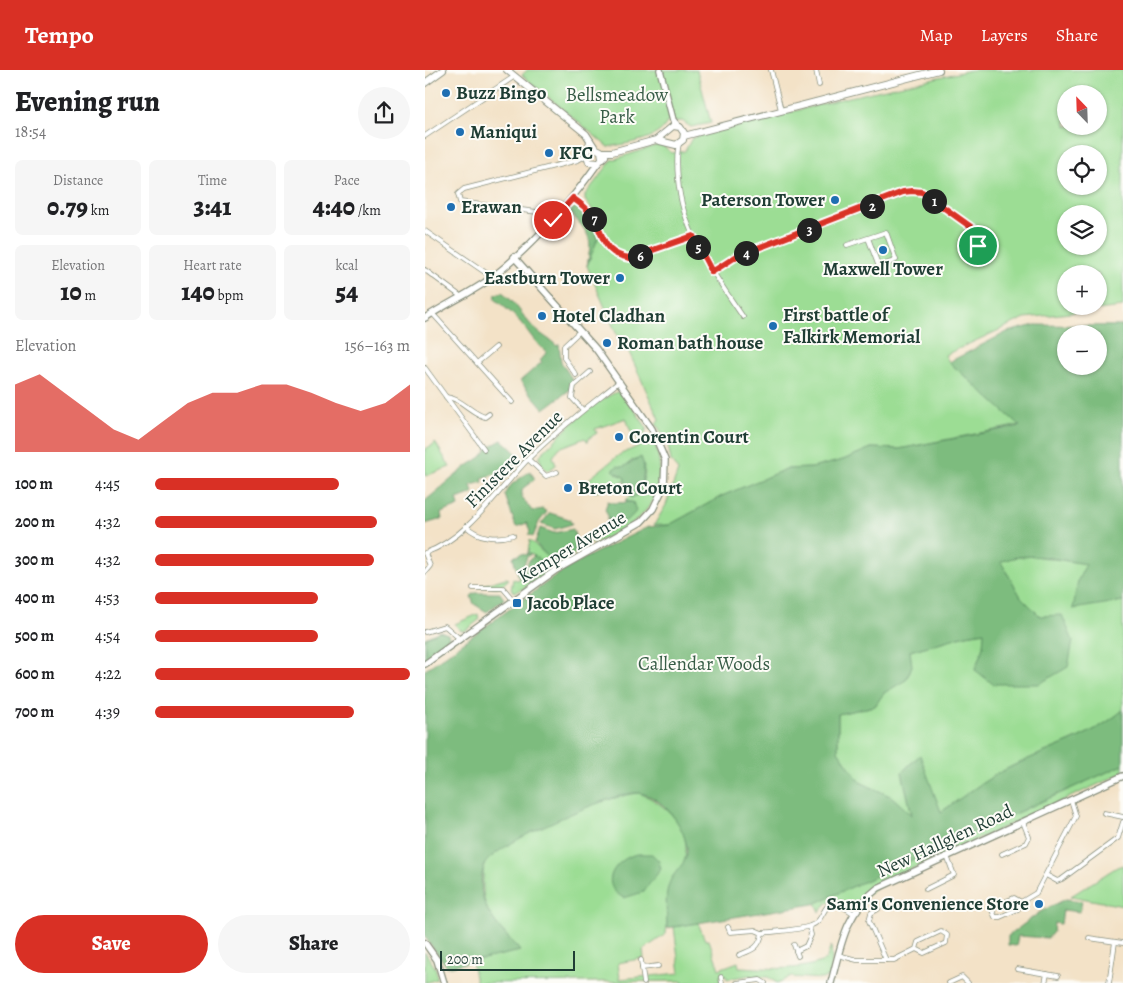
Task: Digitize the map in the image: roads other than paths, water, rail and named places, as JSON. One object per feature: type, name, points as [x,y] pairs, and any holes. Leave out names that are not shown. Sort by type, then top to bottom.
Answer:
[{"type":"main road","points":[[425,83],[443,70]]},
{"type":"main road","points":[[507,70],[586,134],[590,141],[594,158],[656,140],[668,129]]},
{"type":"main road","points":[[668,129],[694,132],[939,70]]},
{"type":"main road","points":[[668,129],[674,145]]},
{"type":"main road","points":[[674,145],[682,131]]},
{"type":"main road","points":[[656,140],[674,145]]},
{"type":"street","points":[[660,70],[673,120],[682,131]]},
{"type":"street","points":[[771,70],[781,110]]},
{"type":"street","points":[[816,70],[819,85]]},
{"type":"street","points":[[425,136],[515,76]]},
{"type":"street","points":[[668,129],[673,120]]},
{"type":"street","points":[[674,145],[681,202],[693,236],[712,272],[743,317]]},
{"type":"street","points":[[553,220],[545,213],[460,202],[457,196],[462,190],[578,160],[594,158]]},
{"type":"street","points":[[578,160],[594,158]]},
{"type":"street","points":[[425,318],[459,295],[492,277],[514,257],[573,198],[594,158]]},
{"type":"street","points":[[712,272],[737,256],[912,191],[922,192],[971,227],[976,232],[978,246]]},
{"type":"street","points":[[573,198],[593,217],[609,249],[621,257],[634,258],[693,236]]},
{"type":"street","points":[[425,232],[492,277]]},
{"type":"street","points":[[847,245],[868,238],[886,232],[896,260],[879,267],[868,238]]},
{"type":"street","name":"Kemper Avenue","points":[[425,664],[556,570],[633,528],[647,517],[659,500],[666,473],[663,449],[653,429],[620,381],[581,330],[514,257]]},
{"type":"street","points":[[425,270],[459,295]]},
{"type":"street","points":[[433,313],[511,402]]},
{"type":"street","points":[[576,375],[564,358],[564,346],[581,330]]},
{"type":"street","points":[[477,363],[496,347]]},
{"type":"street","points":[[425,368],[484,449]]},
{"type":"street","points":[[583,410],[572,398],[574,386],[590,372]]},
{"type":"street","name":"Finistere Avenue","points":[[425,572],[430,566],[425,553],[445,543],[466,526],[528,459],[583,410],[620,381]]},
{"type":"street","points":[[446,397],[455,398],[479,415],[485,417],[489,414]]},
{"type":"street","points":[[528,459],[546,476],[557,472]]},
{"type":"street","points":[[466,526],[479,536],[506,537],[513,535]]},
{"type":"street","points":[[473,588],[503,588],[507,584]]},
{"type":"street","points":[[503,588],[514,601]]},
{"type":"street","points":[[425,632],[445,626],[460,638]]},
{"type":"street","name":"New Hallglen Road","points":[[831,983],[837,955],[853,913],[878,888],[1123,776]]},
{"type":"street","points":[[1021,902],[1014,898],[995,906],[992,910],[995,916],[1001,917],[1019,909],[1021,902],[1034,896],[1076,816],[1071,800]]},
{"type":"street","points":[[1103,813],[1123,816]]},
{"type":"street","points":[[1002,854],[1026,843],[1029,836],[1023,822]]},
{"type":"street","points":[[1046,875],[1057,881],[1062,879],[1118,838],[1123,822]]},
{"type":"street","points":[[926,889],[954,875],[947,856]]},
{"type":"street","points":[[728,927],[730,932],[755,930],[762,934],[809,927],[819,919],[824,909],[834,904],[840,904],[853,913]]},
{"type":"street","points":[[876,906],[878,909],[871,913],[869,921],[886,960]]},
{"type":"street","points":[[796,951],[807,946],[811,935],[809,927]]},
{"type":"street","points":[[837,955],[857,960],[895,960],[916,949],[918,942],[941,932],[947,936],[946,943],[924,953],[916,949]]},
{"type":"street","points":[[739,955],[756,948],[761,941],[762,934]]},
{"type":"street","points":[[1089,938],[1123,943]]},
{"type":"street","points":[[1109,983],[1115,942]]},
{"type":"street","points":[[425,943],[437,960],[444,983]]},
{"type":"street","points":[[794,945],[798,956]]},
{"type":"street","points":[[641,960],[644,983]]},
{"type":"street","points":[[642,968],[658,966]]},
{"type":"street","points":[[1017,969],[1057,976]]},
{"type":"street","points":[[1045,983],[1047,974]]},
{"type":"street","points":[[721,977],[722,983]]},
{"type":"street","points":[[949,983],[962,977],[966,978],[967,983]]},
{"type":"street","points":[[737,983],[760,980],[765,983]]},
{"type":"place","name":"Buzz Bingo","points":[[446,93]]},
{"type":"place","name":"Maniqui","points":[[460,132]]},
{"type":"place","name":"KFC","points":[[549,153]]},
{"type":"place","name":"Paterson Tower","points":[[835,200]]},
{"type":"place","name":"Erawan","points":[[451,207]]},
{"type":"place","name":"Maxwell Tower","points":[[883,250]]},
{"type":"place","name":"Eastburn Tower","points":[[620,278]]},
{"type":"place","name":"Hotel Cladhan","points":[[542,316]]},
{"type":"place","name":"First battle of Falkirk Memorial","points":[[773,326]]},
{"type":"place","name":"Roman bath house","points":[[607,343]]},
{"type":"place","name":"Corentin Court","points":[[619,437]]},
{"type":"place","name":"Breton Court","points":[[568,488]]},
{"type":"place","name":"Jacob Place","points":[[517,603]]},
{"type":"place","name":"Sami's Convenience Store","points":[[1039,904]]},
{"type":"park label","name":"Bellsmeadow Park","points":[[617,106]]},
{"type":"park label","name":"Callendar Woods","points":[[704,664]]}]
